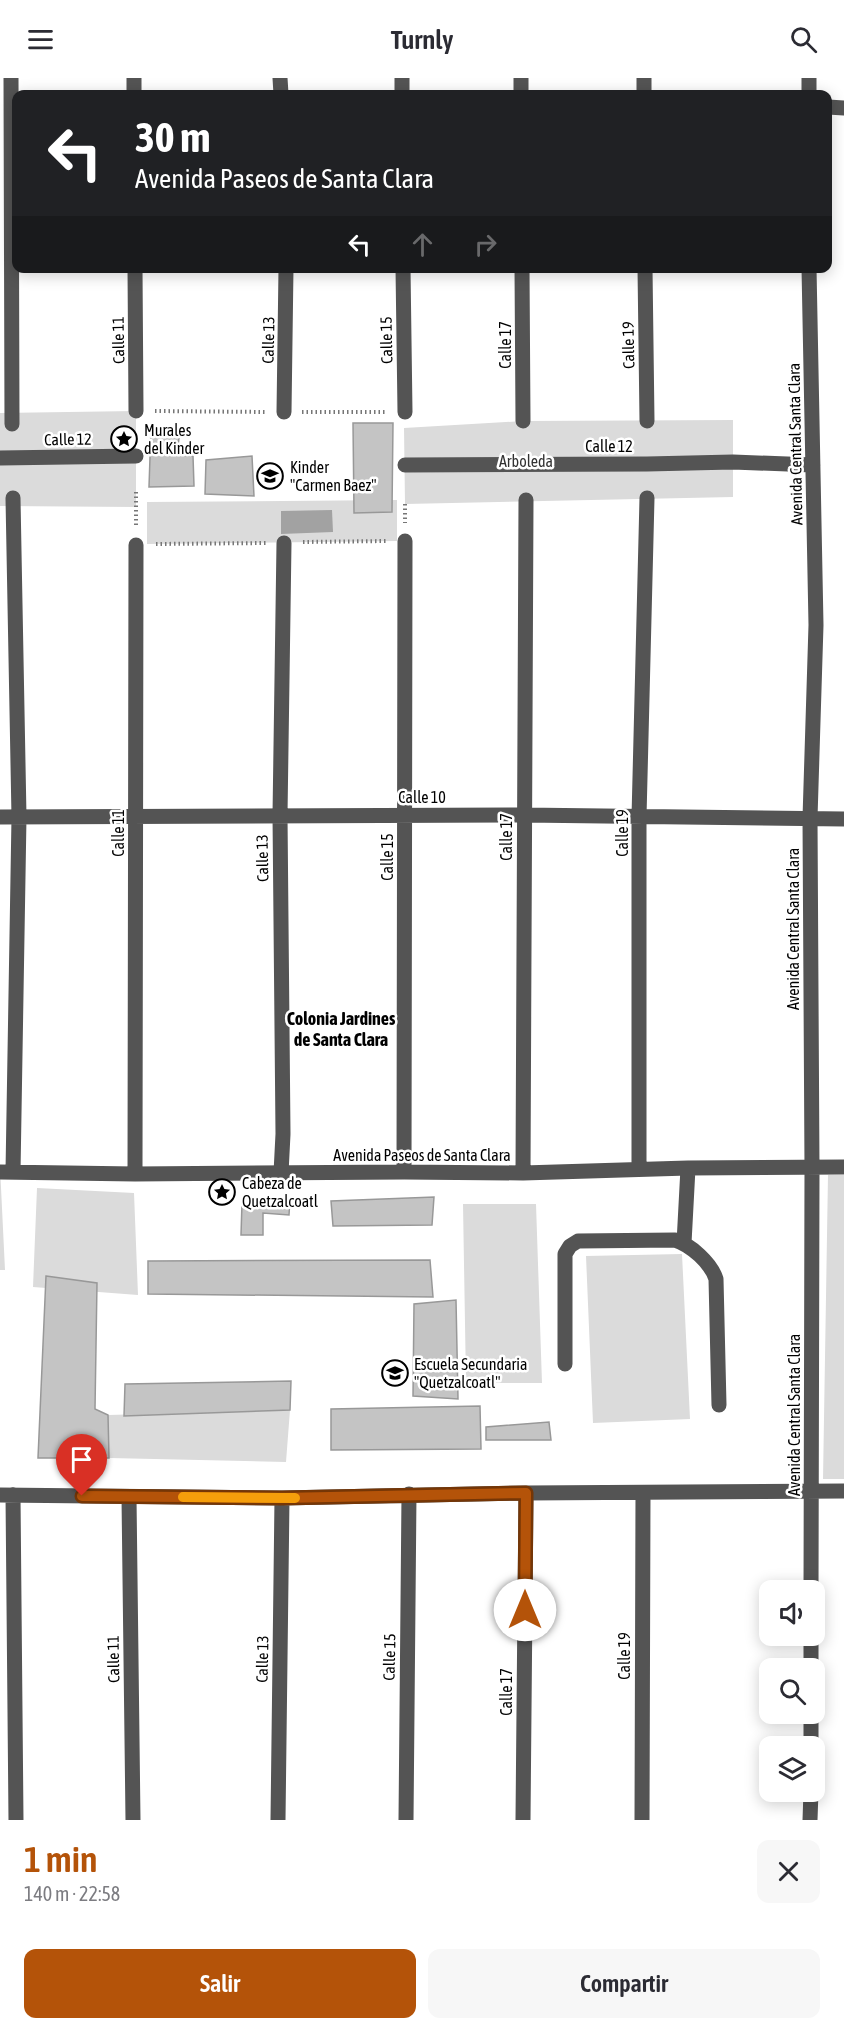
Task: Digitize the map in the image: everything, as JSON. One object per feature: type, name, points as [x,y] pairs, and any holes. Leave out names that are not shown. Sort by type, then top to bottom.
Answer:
[{"type":"street","points":[[11,78],[9,110],[12,424]]},
{"type":"street","name":"Calle 11","points":[[135,273],[136,411]]},
{"type":"street","name":"Calle 13","points":[[284,412],[286,273]]},
{"type":"street","name":"Calle 15","points":[[403,273],[405,412]]},
{"type":"street","name":"Calle 17","points":[[522,273],[523,421]]},
{"type":"street","name":"Calle 19","points":[[645,273],[647,421]]},
{"type":"street","name":"Avenida Central Santa Clara","points":[[809,273],[816,625],[810,818],[811,1580]]},
{"type":"street","name":"Calle 12","points":[[0,458],[136,456]]},
{"type":"street","name":"Calle 12","points":[[405,465],[733,462],[813,465]]},
{"type":"street","points":[[7,1172],[19,817],[13,498]]},
{"type":"street","name":"Calle 19","points":[[639,1168],[639,817],[647,498]]},
{"type":"street","name":"Calle 17","points":[[523,1173],[526,500]]},
{"type":"street","name":"Calle 15","points":[[404,1172],[405,541]]},
{"type":"street","name":"Calle 13","points":[[281,1173],[283,1134],[280,815],[284,543]]},
{"type":"street","name":"Calle 11","points":[[135,1174],[136,545]]},
{"type":"street","name":"Calle 10","points":[[0,817],[524,815],[844,819]]},
{"type":"street","points":[[684,1243],[688,1167]]},
{"type":"street","name":"Avenida Paseos de Santa Clara","points":[[7,1172],[523,1173],[688,1167],[844,1167]]},
{"type":"street","points":[[565,1364],[565,1254],[570,1246],[578,1241],[675,1240],[689,1246],[711,1269],[716,1279],[719,1405]]},
{"type":"street","points":[[16,1820],[7,1495],[282,1498],[409,1494],[844,1491]]},
{"type":"street","name":"Calle 17","points":[[523,1820],[526,1493]]},
{"type":"street","name":"Calle 19","points":[[642,1820],[643,1493]]},
{"type":"street","name":"Calle 15","points":[[406,1820],[409,1494]]},
{"type":"street","name":"Calle 11","points":[[129,1497],[133,1820]]},
{"type":"street","name":"Calle 13","points":[[278,1820],[282,1498]]},
{"type":"street","points":[[810,1820],[811,1802]]},
{"type":"path","points":[[136,492],[136,545]]},
{"type":"green space","points":[[136,411],[136,507],[0,506],[0,413]]},
{"type":"green space","name":"Arboleda","points":[[733,420],[733,497],[405,504],[404,428],[523,421]]},
{"type":"green space","points":[[397,500],[397,541],[147,544],[147,502]]},
{"type":"green space","points":[[0,1167],[5,1270],[0,1270]]},
{"type":"green space","points":[[828,1175],[844,1175],[844,1479],[823,1479]]},
{"type":"green space","points":[[37,1188],[134,1193],[138,1295],[33,1287]]},
{"type":"green space","points":[[463,1204],[536,1204],[542,1383],[466,1383]]},
{"type":"green space","points":[[682,1254],[690,1419],[593,1423],[586,1256]]},
{"type":"green space","points":[[290,1410],[286,1462],[109,1458],[108,1415]]},
{"type":"shaded area","points":[[332,510],[333,532],[281,534],[281,511]]},
{"type":"building","points":[[353,423],[393,423],[392,512],[354,513]]},
{"type":"building","points":[[151,428],[180,429],[177,455],[193,456],[194,486],[149,487]]},
{"type":"building","points":[[252,456],[254,496],[205,494],[206,460]]},
{"type":"building","points":[[434,1197],[432,1225],[333,1226],[331,1201]]},
{"type":"building","points":[[290,1199],[289,1215],[263,1213],[263,1235],[241,1235],[242,1203]]},
{"type":"building","points":[[430,1260],[433,1297],[148,1294],[148,1261]]},
{"type":"building","points":[[46,1276],[97,1283],[95,1409],[108,1415],[109,1458],[38,1458]]},
{"type":"building","points":[[456,1300],[458,1399],[413,1396],[414,1304]]},
{"type":"building","points":[[291,1381],[290,1410],[124,1416],[125,1384]]},
{"type":"building","points":[[480,1406],[481,1449],[331,1450],[331,1409]]},
{"type":"building","points":[[549,1422],[551,1440],[486,1440],[486,1427]]},
{"type":"slow traffic","points":[[183,1497],[295,1498]]},
{"type":"place","name":"Murales del Kinder","points":[[124,439]]},
{"type":"place","name":"Kinder \"Carmen Baez\"","points":[[270,476]]},
{"type":"place","name":"Cabeza de Quetzalcoatl","points":[[222,1192]]},
{"type":"place","name":"Escuela Secundaria \"Quetzalcoatl\"","points":[[395,1373]]},
{"type":"district","name":"Colonia Jardines de Santa Clara","points":[[341,1029]]},
{"type":"route","points":[[82,1496],[282,1498],[526,1493],[525,1610]]}]
